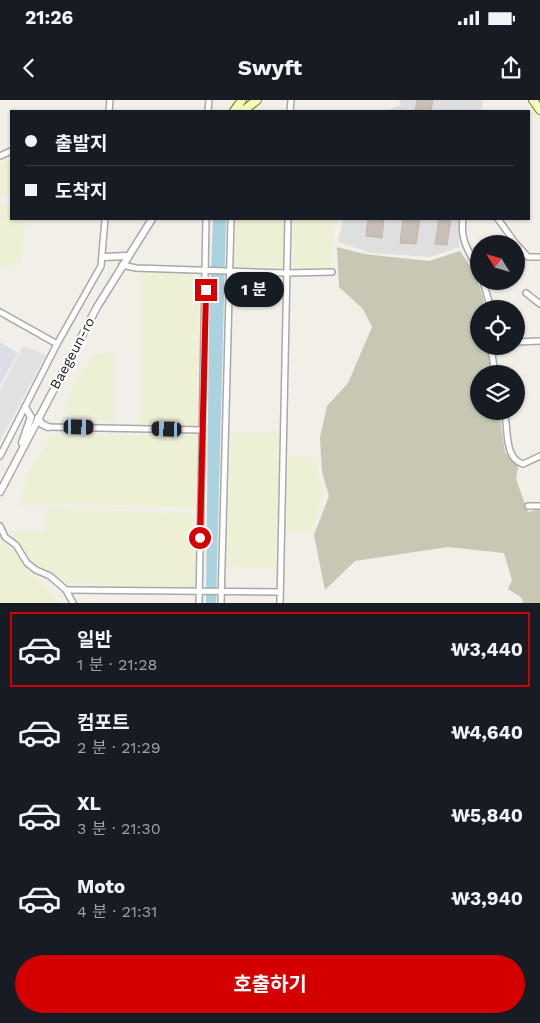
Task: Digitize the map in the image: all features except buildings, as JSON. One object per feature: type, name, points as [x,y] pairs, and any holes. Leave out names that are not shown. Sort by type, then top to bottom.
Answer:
[{"type":"main road","points":[[243,110],[256,100]]},
{"type":"main road","points":[[533,100],[540,110]]},
{"type":"street","points":[[243,110],[251,100]]},
{"type":"street","points":[[0,456],[57,344],[93,282],[103,257],[104,220]]},
{"type":"street","name":"Baegeun-ro","points":[[0,492],[97,307],[127,256],[151,220]]},
{"type":"street","points":[[199,603],[206,220]]},
{"type":"street","points":[[221,603],[231,220]]},
{"type":"street","points":[[280,603],[288,220]]},
{"type":"street","points":[[464,220],[463,240],[470,254]]},
{"type":"street","points":[[499,220],[510,235]]},
{"type":"street","points":[[525,254],[528,257],[540,257]]},
{"type":"street","points":[[103,257],[127,256]]},
{"type":"street","points":[[122,265],[136,268],[287,273],[332,272]]},
{"type":"street","points":[[526,294],[540,304]]},
{"type":"street","points":[[0,312],[57,344]]},
{"type":"street","points":[[525,342],[540,341]]},
{"type":"street","points":[[25,407],[39,416],[42,424],[48,427],[202,430]]},
{"type":"street","points":[[15,463],[31,417],[25,407]]},
{"type":"street","points":[[506,420],[512,455],[518,463],[523,464],[540,456]]},
{"type":"street","points":[[528,506],[540,506]]},
{"type":"street","points":[[0,526],[5,537],[16,545],[27,563],[36,570],[50,576],[66,590],[73,603]]},
{"type":"street","points":[[66,590],[280,592]]},
{"type":"shaded area","points":[[399,100],[483,100],[481,110],[388,110],[401,105]]},
{"type":"shaded area","points":[[10,158],[10,194],[0,194],[0,164]]},
{"type":"shaded area","points":[[10,205],[10,220],[26,220],[21,263],[0,269],[0,206]]},
{"type":"shaded area","points":[[236,220],[285,220],[283,268],[234,266]]},
{"type":"shaded area","points":[[294,220],[338,220],[333,234],[331,268],[293,268]]},
{"type":"shaded area","points":[[343,220],[460,220],[459,247],[430,257],[371,253],[338,242]]},
{"type":"shaded area","points":[[337,247],[364,254],[429,261],[460,251],[470,266],[470,290],[481,290],[484,300],[470,300],[470,355],[491,355],[493,365],[470,365],[470,420],[500,420],[505,452],[518,467],[516,479],[528,512],[540,509],[540,603],[523,603],[522,598],[508,589],[512,580],[504,553],[448,547],[355,561],[325,590],[314,535],[329,496],[322,472],[320,437],[327,406],[348,383],[372,327],[363,309],[339,287]]},
{"type":"shaded area","points":[[142,271],[200,272],[197,425],[140,424]]},
{"type":"shaded area","points":[[0,342],[18,353],[0,385]]},
{"type":"shaded area","points":[[23,346],[46,355],[0,441],[0,390]]},
{"type":"shaded area","points":[[114,352],[114,422],[65,414],[71,390],[93,356]]},
{"type":"shaded area","points":[[280,433],[275,569],[227,567],[231,434]]},
{"type":"shaded area","points":[[197,435],[196,508],[91,504],[19,506],[28,474],[50,436]]},
{"type":"shaded area","points":[[288,455],[317,458],[317,473],[326,494],[318,506],[313,532],[285,531]]},
{"type":"shaded area","points":[[48,508],[194,514],[196,588],[64,583],[36,566],[12,537],[16,531],[43,532]]},
{"type":"shaded area","points":[[0,539],[28,567],[60,603],[0,603]]},
{"type":"water","points":[[213,220],[226,220],[216,603],[206,603],[209,324]]},
{"type":"route","points":[[200,538],[206,290]]}]
